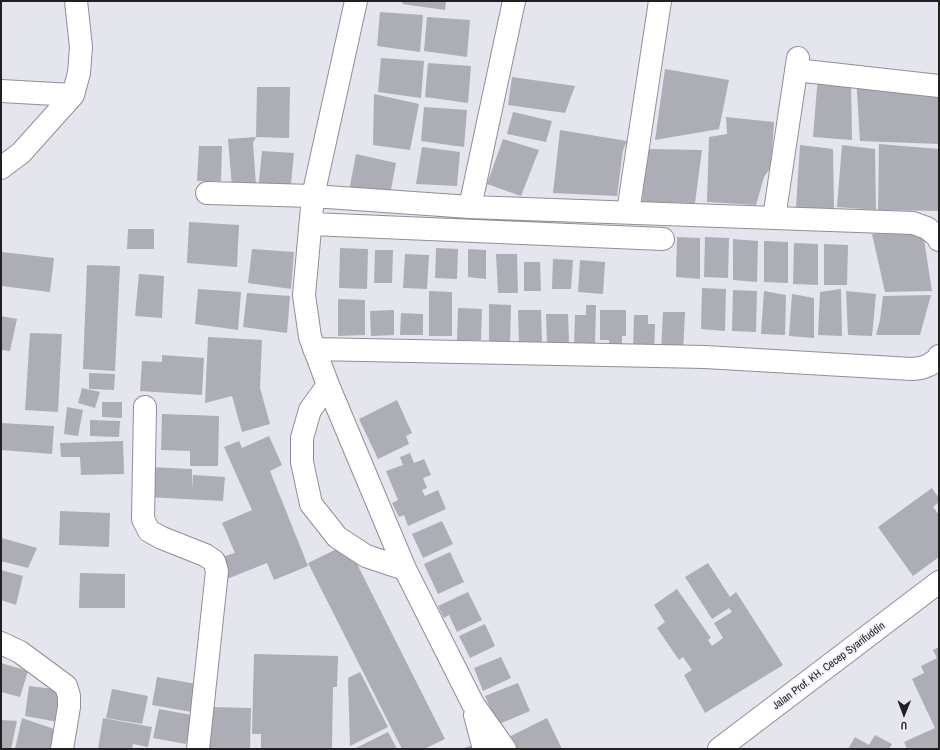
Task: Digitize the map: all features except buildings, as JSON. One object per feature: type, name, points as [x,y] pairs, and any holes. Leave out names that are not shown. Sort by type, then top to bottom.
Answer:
[{"type":"street","points":[[1,168],[21,153],[73,95],[79,73],[81,48],[76,1]]},
{"type":"street","points":[[356,1],[313,196],[304,295],[310,337],[328,385],[405,569],[473,704],[505,749]]},
{"type":"street","points":[[470,207],[514,1]]},
{"type":"street","points":[[628,212],[660,1]]},
{"type":"street","points":[[774,218],[797,64],[939,86]]},
{"type":"street","points":[[1,91],[73,95]]},
{"type":"street","points":[[207,193],[313,196],[470,207],[913,223],[927,228],[938,237],[939,240]]},
{"type":"street","points":[[311,224],[663,239]]},
{"type":"street","points":[[314,348],[705,357],[912,369],[929,365],[938,359],[939,356]]},
{"type":"street","points":[[328,385],[310,410],[302,438],[302,462],[311,504],[337,537],[366,556],[405,569]]},
{"type":"street","points":[[146,407],[143,519],[149,531],[162,538],[205,555],[214,561],[217,571],[198,749]]},
{"type":"street","name":"Jalan Prof. KH. Cecep Syarifuddin","points":[[719,749],[939,582]]},
{"type":"street","points":[[1,643],[20,652],[66,686],[69,696],[69,707],[62,749]]},
{"type":"street","points":[[473,704],[484,749]]}]
